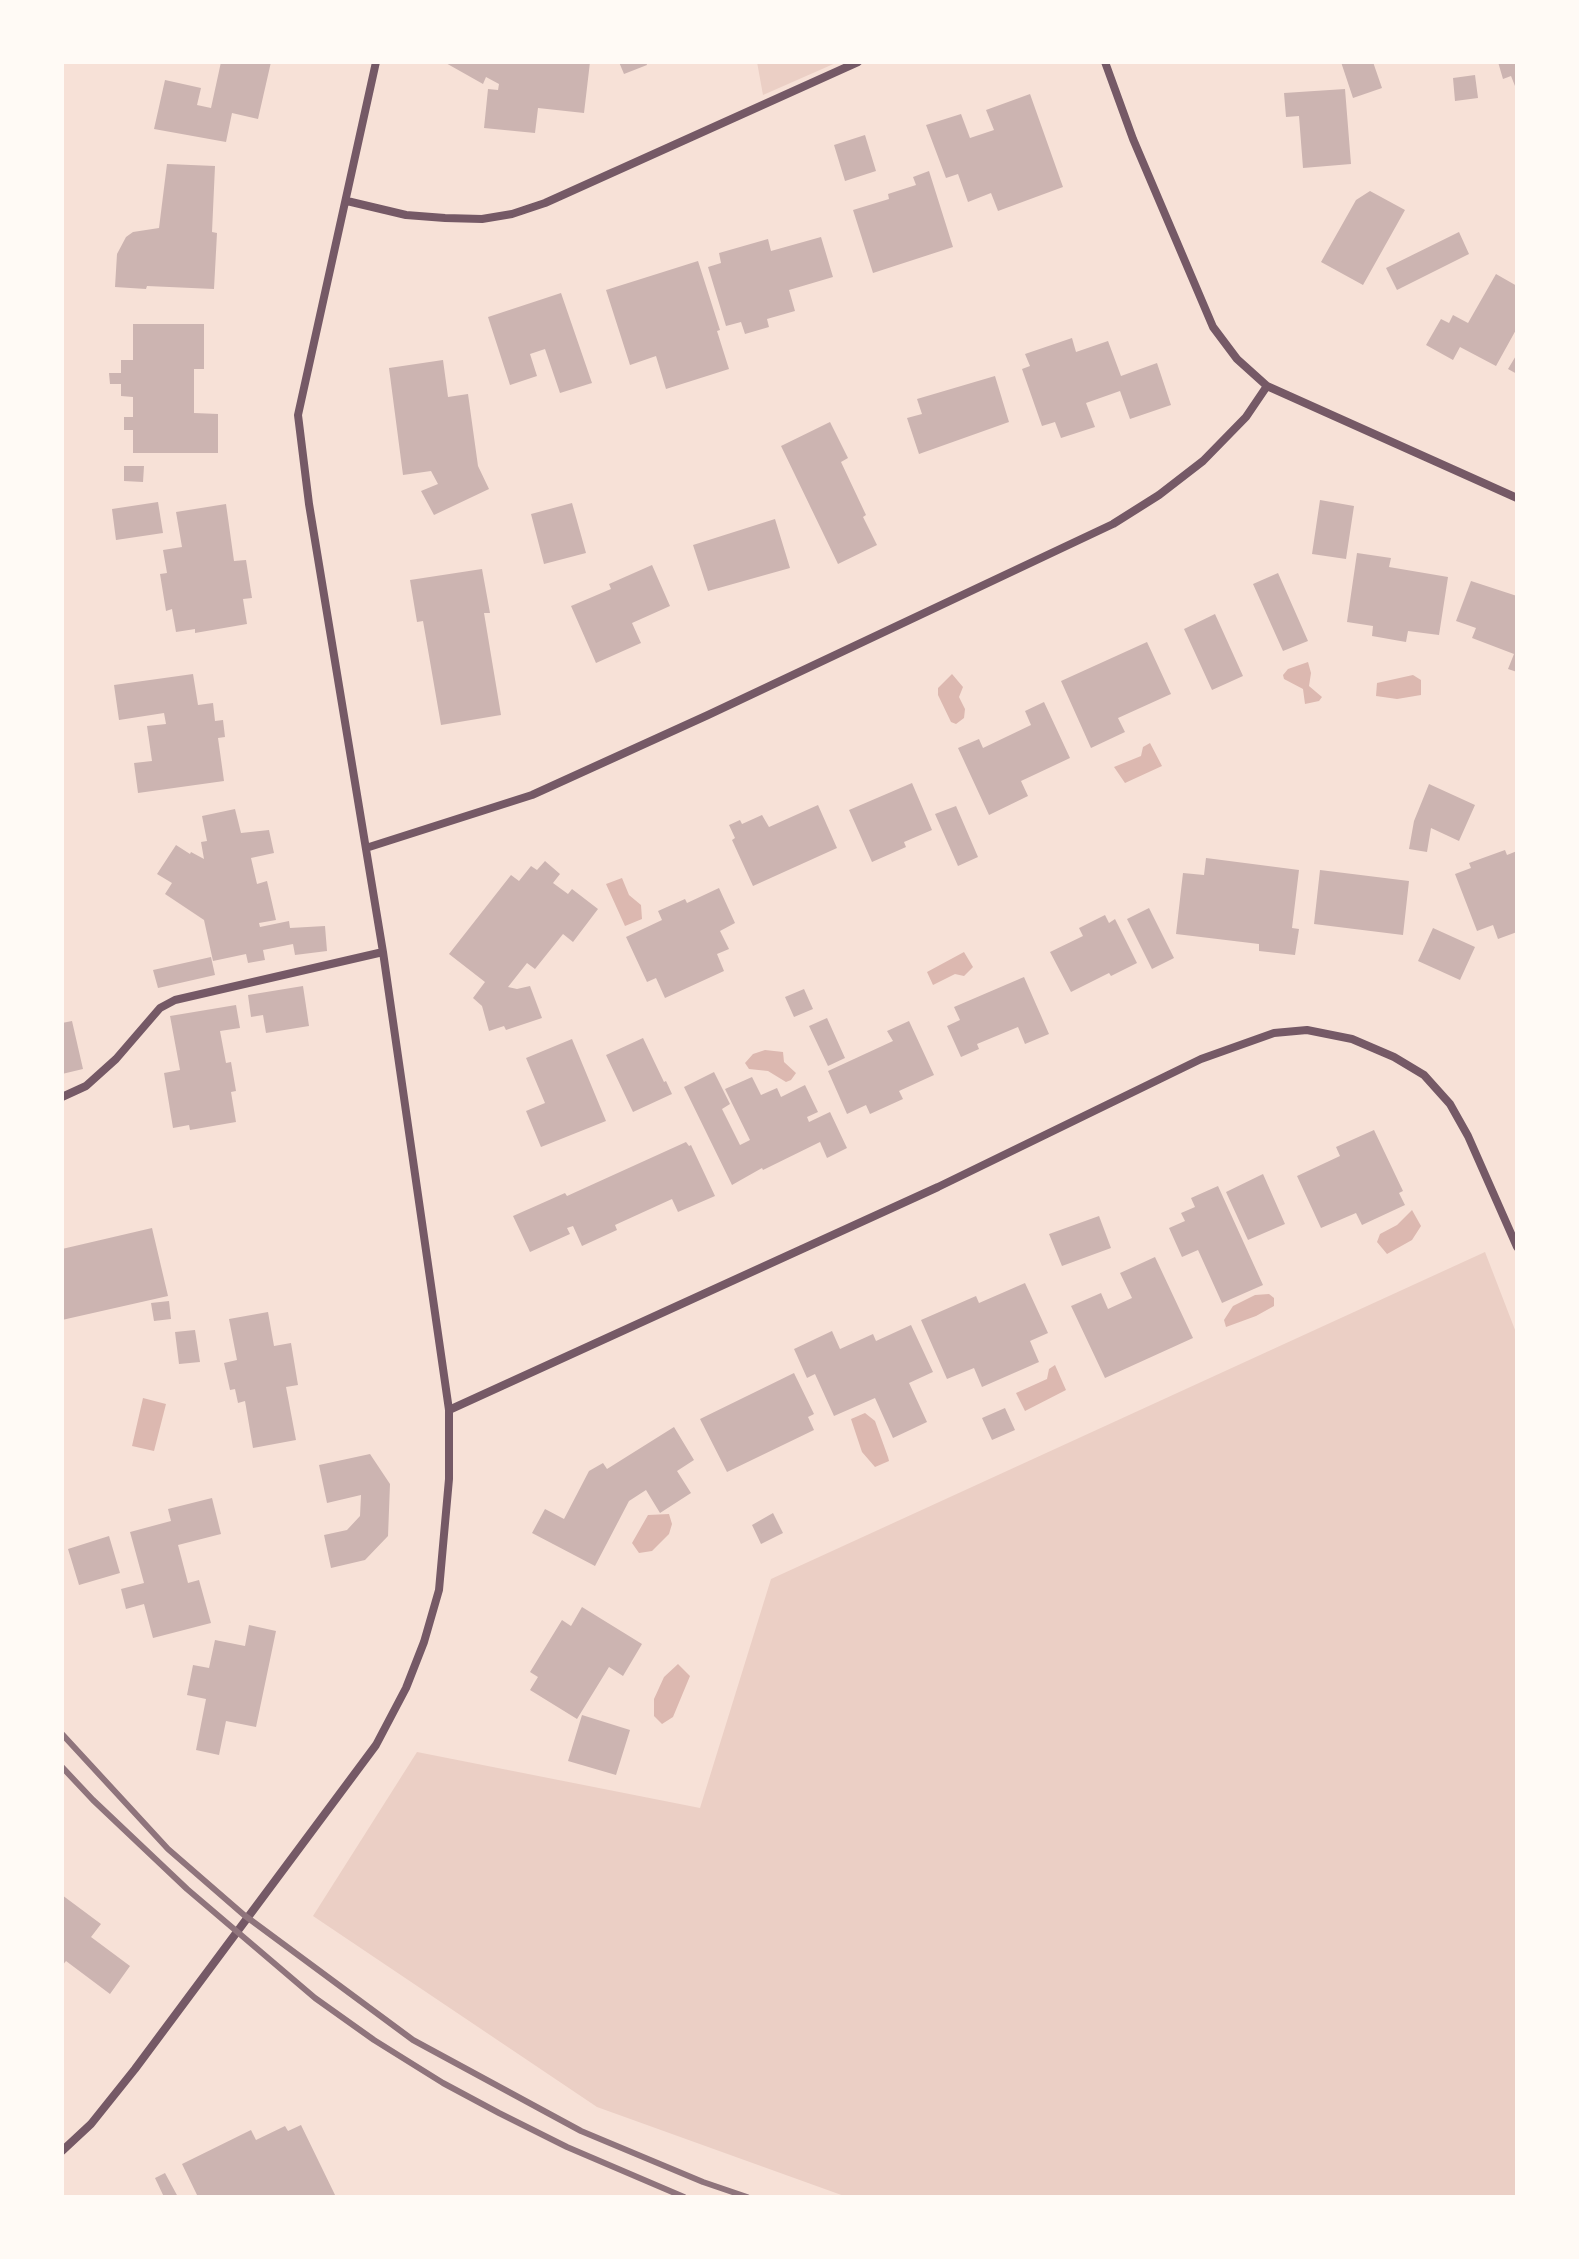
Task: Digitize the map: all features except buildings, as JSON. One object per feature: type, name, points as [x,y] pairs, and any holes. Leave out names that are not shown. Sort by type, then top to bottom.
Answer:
[{"type":"street","points":[[62,2151],[91,2124],[376,1745],[406,1688],[439,1590],[449,1479],[449,1410],[383,952],[301,454],[298,415],[376,62]]},
{"type":"street","points":[[347,201],[406,215],[482,219],[512,214],[545,203],[858,62]]},
{"type":"street","points":[[1105,62],[1133,139],[1213,327],[1237,359],[1267,386],[1517,498]]},
{"type":"street","points":[[366,848],[532,795],[1113,524],[1159,495],[1203,461],[1246,417],[1267,386]]},
{"type":"street","points":[[62,1097],[86,1086],[116,1059],[160,1008],[175,1000],[383,952]]},
{"type":"street","points":[[449,1410],[938,1187],[1201,1059],[1274,1033],[1307,1030],[1352,1039],[1394,1057],[1424,1075],[1450,1104],[1468,1136],[1517,1247]]},
{"type":"shaded area","points":[[757,62],[838,62],[763,95]]},
{"type":"shaded area","points":[[1308,662],[1311,673],[1309,686],[1322,697],[1319,701],[1305,704],[1303,689],[1284,679],[1283,675],[1288,669]]},
{"type":"shaded area","points":[[952,674],[963,687],[959,697],[965,709],[964,718],[956,724],[951,722],[938,695],[938,688]]},
{"type":"shaded area","points":[[1413,675],[1421,680],[1421,695],[1397,699],[1376,696],[1377,683]]},
{"type":"shaded area","points":[[1150,743],[1162,766],[1125,783],[1114,767],[1141,756],[1143,747]]},
{"type":"shaded area","points":[[622,878],[629,895],[641,905],[642,919],[625,926],[606,884]]},
{"type":"shaded area","points":[[964,952],[973,967],[964,976],[955,974],[933,985],[927,972]]},
{"type":"shaded area","points":[[765,1050],[783,1052],[784,1062],[796,1073],[791,1080],[786,1082],[768,1071],[749,1069],[745,1063],[753,1054]]},
{"type":"shaded area","points":[[1412,1210],[1421,1226],[1412,1240],[1387,1254],[1377,1242],[1380,1234],[1397,1225]]},
{"type":"shaded area","points":[[1485,1252],[1517,1335],[1517,2197],[847,2197],[597,2107],[313,1916],[417,1752],[700,1808],[771,1579]]},
{"type":"shaded area","points":[[1269,1294],[1274,1298],[1274,1306],[1226,1327],[1224,1320],[1233,1306],[1255,1295]]},
{"type":"shaded area","points":[[1055,1365],[1066,1390],[1025,1411],[1016,1393],[1047,1379],[1049,1369]]},
{"type":"shaded area","points":[[143,1398],[166,1404],[154,1451],[132,1446]]},
{"type":"shaded area","points":[[865,1413],[875,1421],[889,1461],[875,1467],[862,1452],[851,1419]]},
{"type":"shaded area","points":[[669,1514],[672,1524],[669,1534],[652,1551],[639,1553],[632,1543],[648,1515]]},
{"type":"shaded area","points":[[678,1664],[690,1676],[673,1717],[662,1724],[654,1716],[654,1699],[664,1677]]},
{"type":"railway","points":[[62,1734],[168,1849],[244,1915],[413,2040],[581,2131],[747,2197]]},
{"type":"railway","points":[[62,1767],[187,1889],[315,1998],[374,2040],[499,2113],[567,2147],[684,2197]]}]
